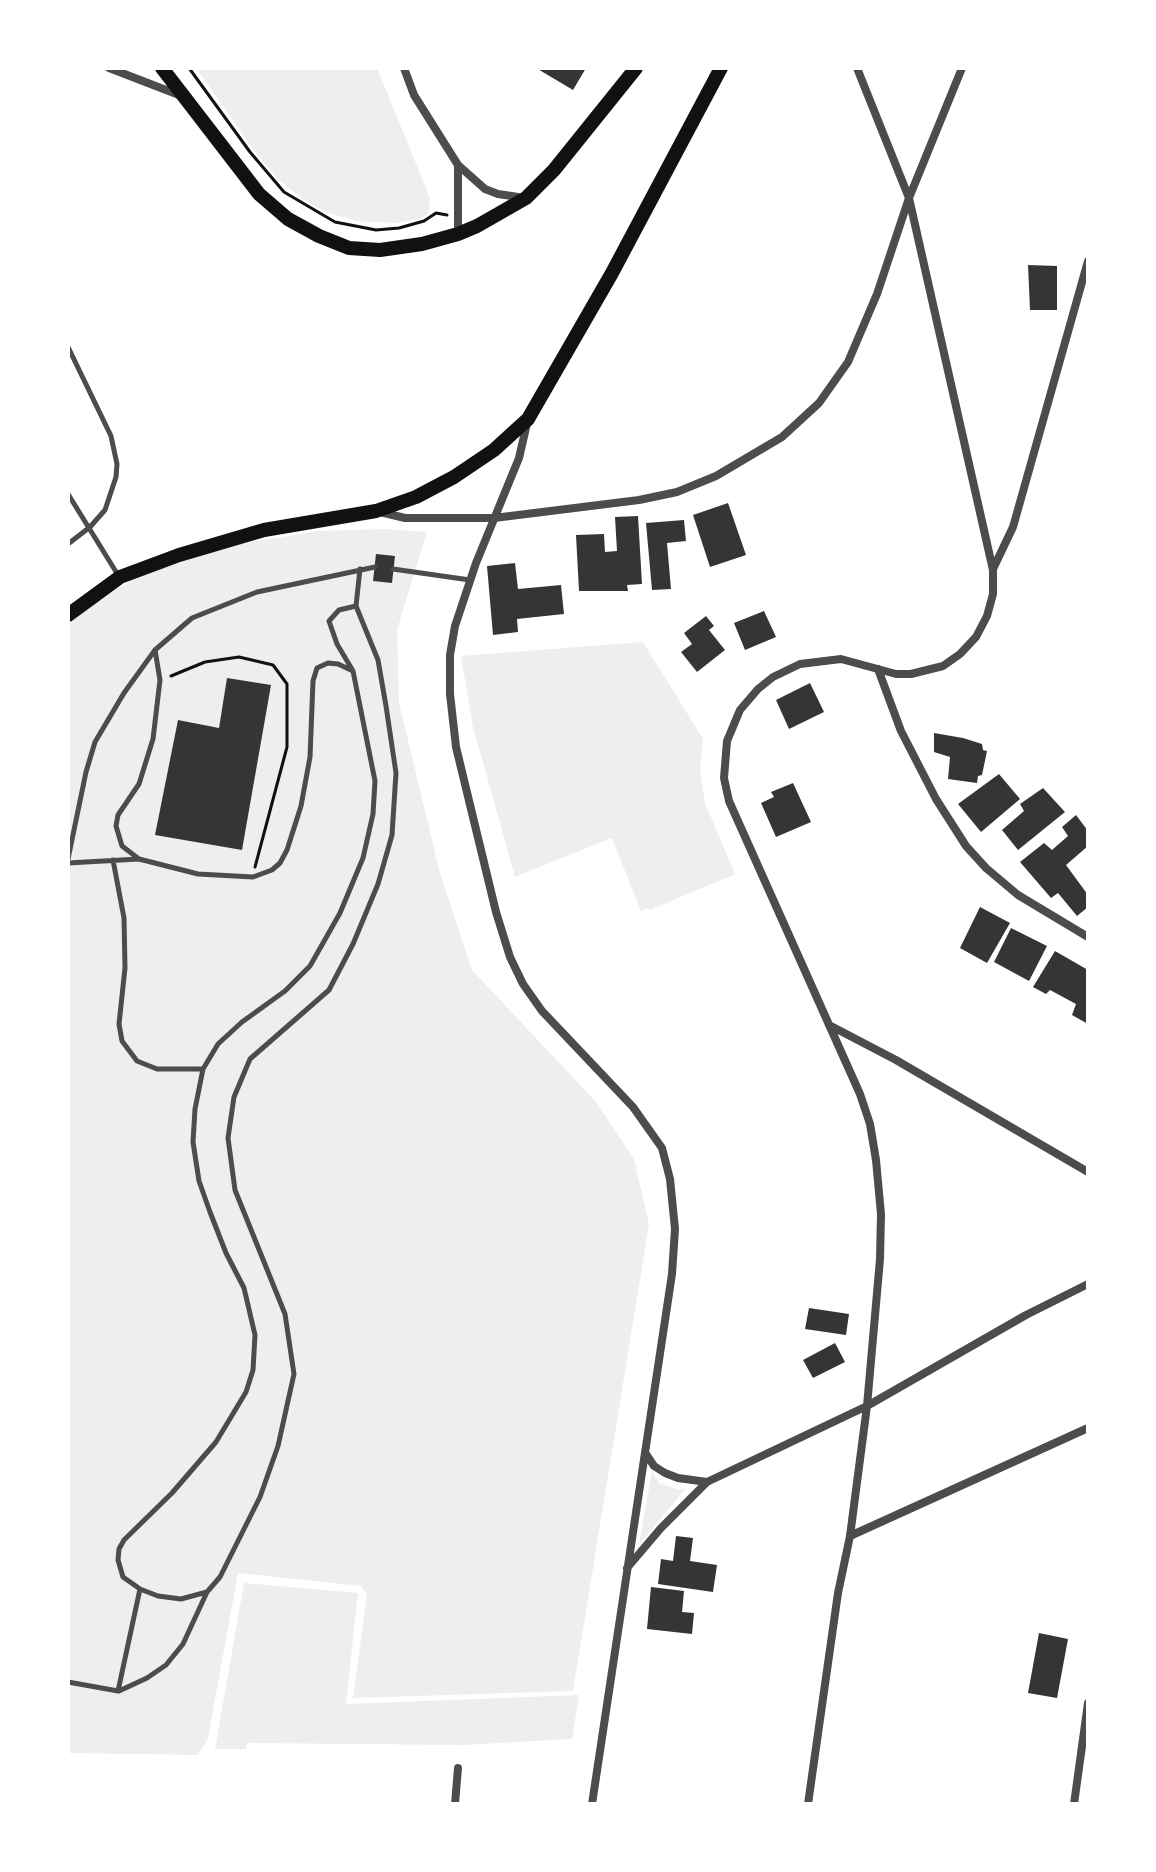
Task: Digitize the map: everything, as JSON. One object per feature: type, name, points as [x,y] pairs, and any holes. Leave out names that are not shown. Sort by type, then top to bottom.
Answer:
[{"type":"main road","points":[[162,68],[259,194],[288,219],[349,248],[380,250],[422,244],[458,234],[526,198],[554,170],[636,68]]},
{"type":"main road","points":[[68,615],[120,577],[179,555],[264,530],[376,511],[416,497],[454,477],[494,450],[528,419],[612,273],[721,68]]},
{"type":"street","points":[[109,68],[182,96]]},
{"type":"street","points":[[404,68],[414,95],[458,165],[485,189],[526,198]]},
{"type":"street","points":[[622,68],[623,87]]},
{"type":"street","points":[[808,1804],[867,1406],[881,1214],[870,1124],[860,1094],[729,801],[724,778],[727,741],[740,710],[758,689],[773,677],[800,664],[841,659],[896,674],[911,674],[943,666],[976,637],[987,616],[993,594],[993,570],[909,198],[857,68]]},
{"type":"street","points":[[376,511],[405,518],[494,518],[625,502],[677,492],[716,476],[782,437],[819,403],[848,362],[882,281],[909,198],[962,68]]},
{"type":"street","points":[[458,165],[458,234]]},
{"type":"street","points":[[993,570],[1013,527],[1088,261]]},
{"type":"street","points":[[528,419],[521,452],[470,580],[453,641],[450,694],[456,747],[510,957],[523,984],[542,1011],[633,1107],[662,1148],[670,1179],[675,1229],[672,1274],[592,1804]]},
{"type":"street","points":[[878,669],[901,731],[936,799],[966,846],[1018,895],[1088,937]]},
{"type":"street","points":[[829,1025],[896,1060],[1088,1172]]},
{"type":"street","points":[[627,1568],[707,1482],[867,1406],[1026,1315],[1088,1284]]},
{"type":"street","points":[[850,1536],[1088,1428]]},
{"type":"street","points":[[646,1452],[654,1466],[665,1473],[707,1482]]},
{"type":"street","points":[[1074,1804],[1088,1703]]},
{"type":"street","points":[[455,1804],[458,1768]]},
{"type":"lane","points":[[68,347],[115,449],[116,477],[105,510],[68,544]]},
{"type":"lane","points":[[68,494],[120,577]]},
{"type":"lane","points":[[353,671],[328,663],[317,668],[313,681],[310,757],[301,806],[287,850],[272,870],[253,877],[198,874],[139,859],[68,861],[95,742],[124,693],[155,650],[192,618],[257,592],[375,567]]},
{"type":"lane","points":[[68,1682],[118,1691],[166,1665],[183,1644],[207,1592],[220,1577],[260,1497],[278,1446],[294,1374],[285,1314],[235,1190],[228,1138],[234,1097],[250,1059],[329,990],[353,944],[378,884],[392,835],[396,773],[378,660],[356,606],[360,569]]},
{"type":"lane","points":[[393,569],[470,580]]},
{"type":"lane","points":[[207,1592],[181,1599],[158,1596],[140,1589],[123,1577],[118,1560],[119,1549],[216,1442],[246,1392],[253,1370],[255,1335],[244,1288],[226,1253],[199,1181],[193,1142],[195,1109],[203,1069],[218,1044],[285,991],[310,966],[340,913],[363,858],[373,814],[375,781],[353,671],[337,644],[329,621],[339,610],[356,606]]},
{"type":"lane","points":[[139,859],[122,846],[116,826],[118,815],[139,784],[153,739],[160,680],[155,650]]},
{"type":"lane","points":[[113,860],[124,918],[125,968],[119,1024],[122,1041],[137,1061],[157,1069],[203,1069]]},
{"type":"lane","points":[[118,1691],[140,1589]]},
{"type":"path","points":[[189,68],[250,152],[284,192],[335,222],[376,230],[424,221],[436,213],[459,217]]},
{"type":"path","points":[[160,680],[205,662],[239,657],[273,665],[287,684],[287,747],[253,877]]},
{"type":"shaded area","points":[[196,68],[377,68],[430,198],[428,214],[398,223],[357,221],[325,212],[301,198],[278,179],[256,153]]},
{"type":"shaded area","points":[[385,529],[427,532],[397,630],[399,703],[440,873],[472,970],[596,1102],[634,1159],[649,1224],[573,1691],[353,1698],[367,1595],[361,1586],[238,1573],[208,1738],[198,1755],[68,1753],[68,623],[78,613],[154,567],[241,544],[318,531]]},
{"type":"shaded area","points":[[643,642],[703,739],[700,770],[705,803],[735,874],[641,911],[612,838],[515,877],[473,727],[461,656]]},
{"type":"shaded area","points":[[652,1471],[659,1483],[679,1490],[686,1488],[639,1545]]},
{"type":"shaded area","points":[[244,1583],[358,1593],[346,1704],[579,1695],[572,1739],[464,1745],[247,1743],[246,1749],[215,1749]]},
{"type":"building","points":[[536,68],[586,68],[573,90]]},
{"type":"building","points":[[1028,265],[1057,266],[1057,310],[1030,310]]},
{"type":"building","points":[[728,503],[746,555],[710,567],[693,515]]},
{"type":"building","points":[[638,516],[642,584],[627,585],[628,591],[579,591],[576,535],[604,534],[605,552],[617,551],[615,517]]},
{"type":"building","points":[[684,520],[686,541],[667,543],[671,589],[652,590],[646,523]]},
{"type":"building","points":[[376,554],[395,556],[392,583],[373,581]]},
{"type":"building","points":[[515,563],[518,589],[561,585],[564,614],[517,619],[518,632],[493,635],[487,566]]},
{"type":"building","points":[[764,611],[776,637],[745,650],[734,623]]},
{"type":"building","points":[[706,616],[714,626],[709,630],[725,650],[697,672],[681,652],[692,644],[684,633]]},
{"type":"building","points":[[227,678],[271,685],[242,850],[155,835],[178,720],[219,728]]},
{"type":"building","points":[[810,683],[824,712],[789,729],[776,700]]},
{"type":"building","points":[[934,733],[982,744],[983,750],[987,751],[977,783],[948,779],[950,757],[934,752]]},
{"type":"building","points":[[999,774],[1020,799],[981,832],[958,804]]},
{"type":"building","points":[[793,783],[811,822],[776,837],[761,803],[774,797],[771,792]]},
{"type":"building","points":[[1043,788],[1065,812],[1018,850],[1002,830],[1024,811],[1020,804]]},
{"type":"building","points":[[1076,815],[1088,831],[1088,846],[1066,865],[1088,895],[1088,907],[1077,916],[1058,893],[1051,898],[1020,862],[1044,843],[1052,850],[1068,836],[1062,827]]},
{"type":"building","points":[[980,907],[1010,923],[987,963],[960,948]]},
{"type":"building","points":[[1011,928],[1047,946],[1029,981],[994,962]]},
{"type":"building","points":[[1055,951],[1088,970],[1088,1024],[1072,1015],[1076,1004],[1050,990],[1046,994],[1033,987]]},
{"type":"building","points":[[809,1308],[849,1314],[846,1335],[805,1329]]},
{"type":"building","points":[[835,1343],[845,1362],[813,1378],[803,1360]]},
{"type":"building","points":[[676,1536],[693,1538],[690,1561],[717,1565],[713,1592],[658,1584],[661,1559],[673,1561]]},
{"type":"building","points":[[651,1587],[684,1591],[682,1612],[694,1613],[692,1634],[647,1629]]},
{"type":"building","points":[[1039,1633],[1068,1639],[1057,1698],[1028,1693]]}]
